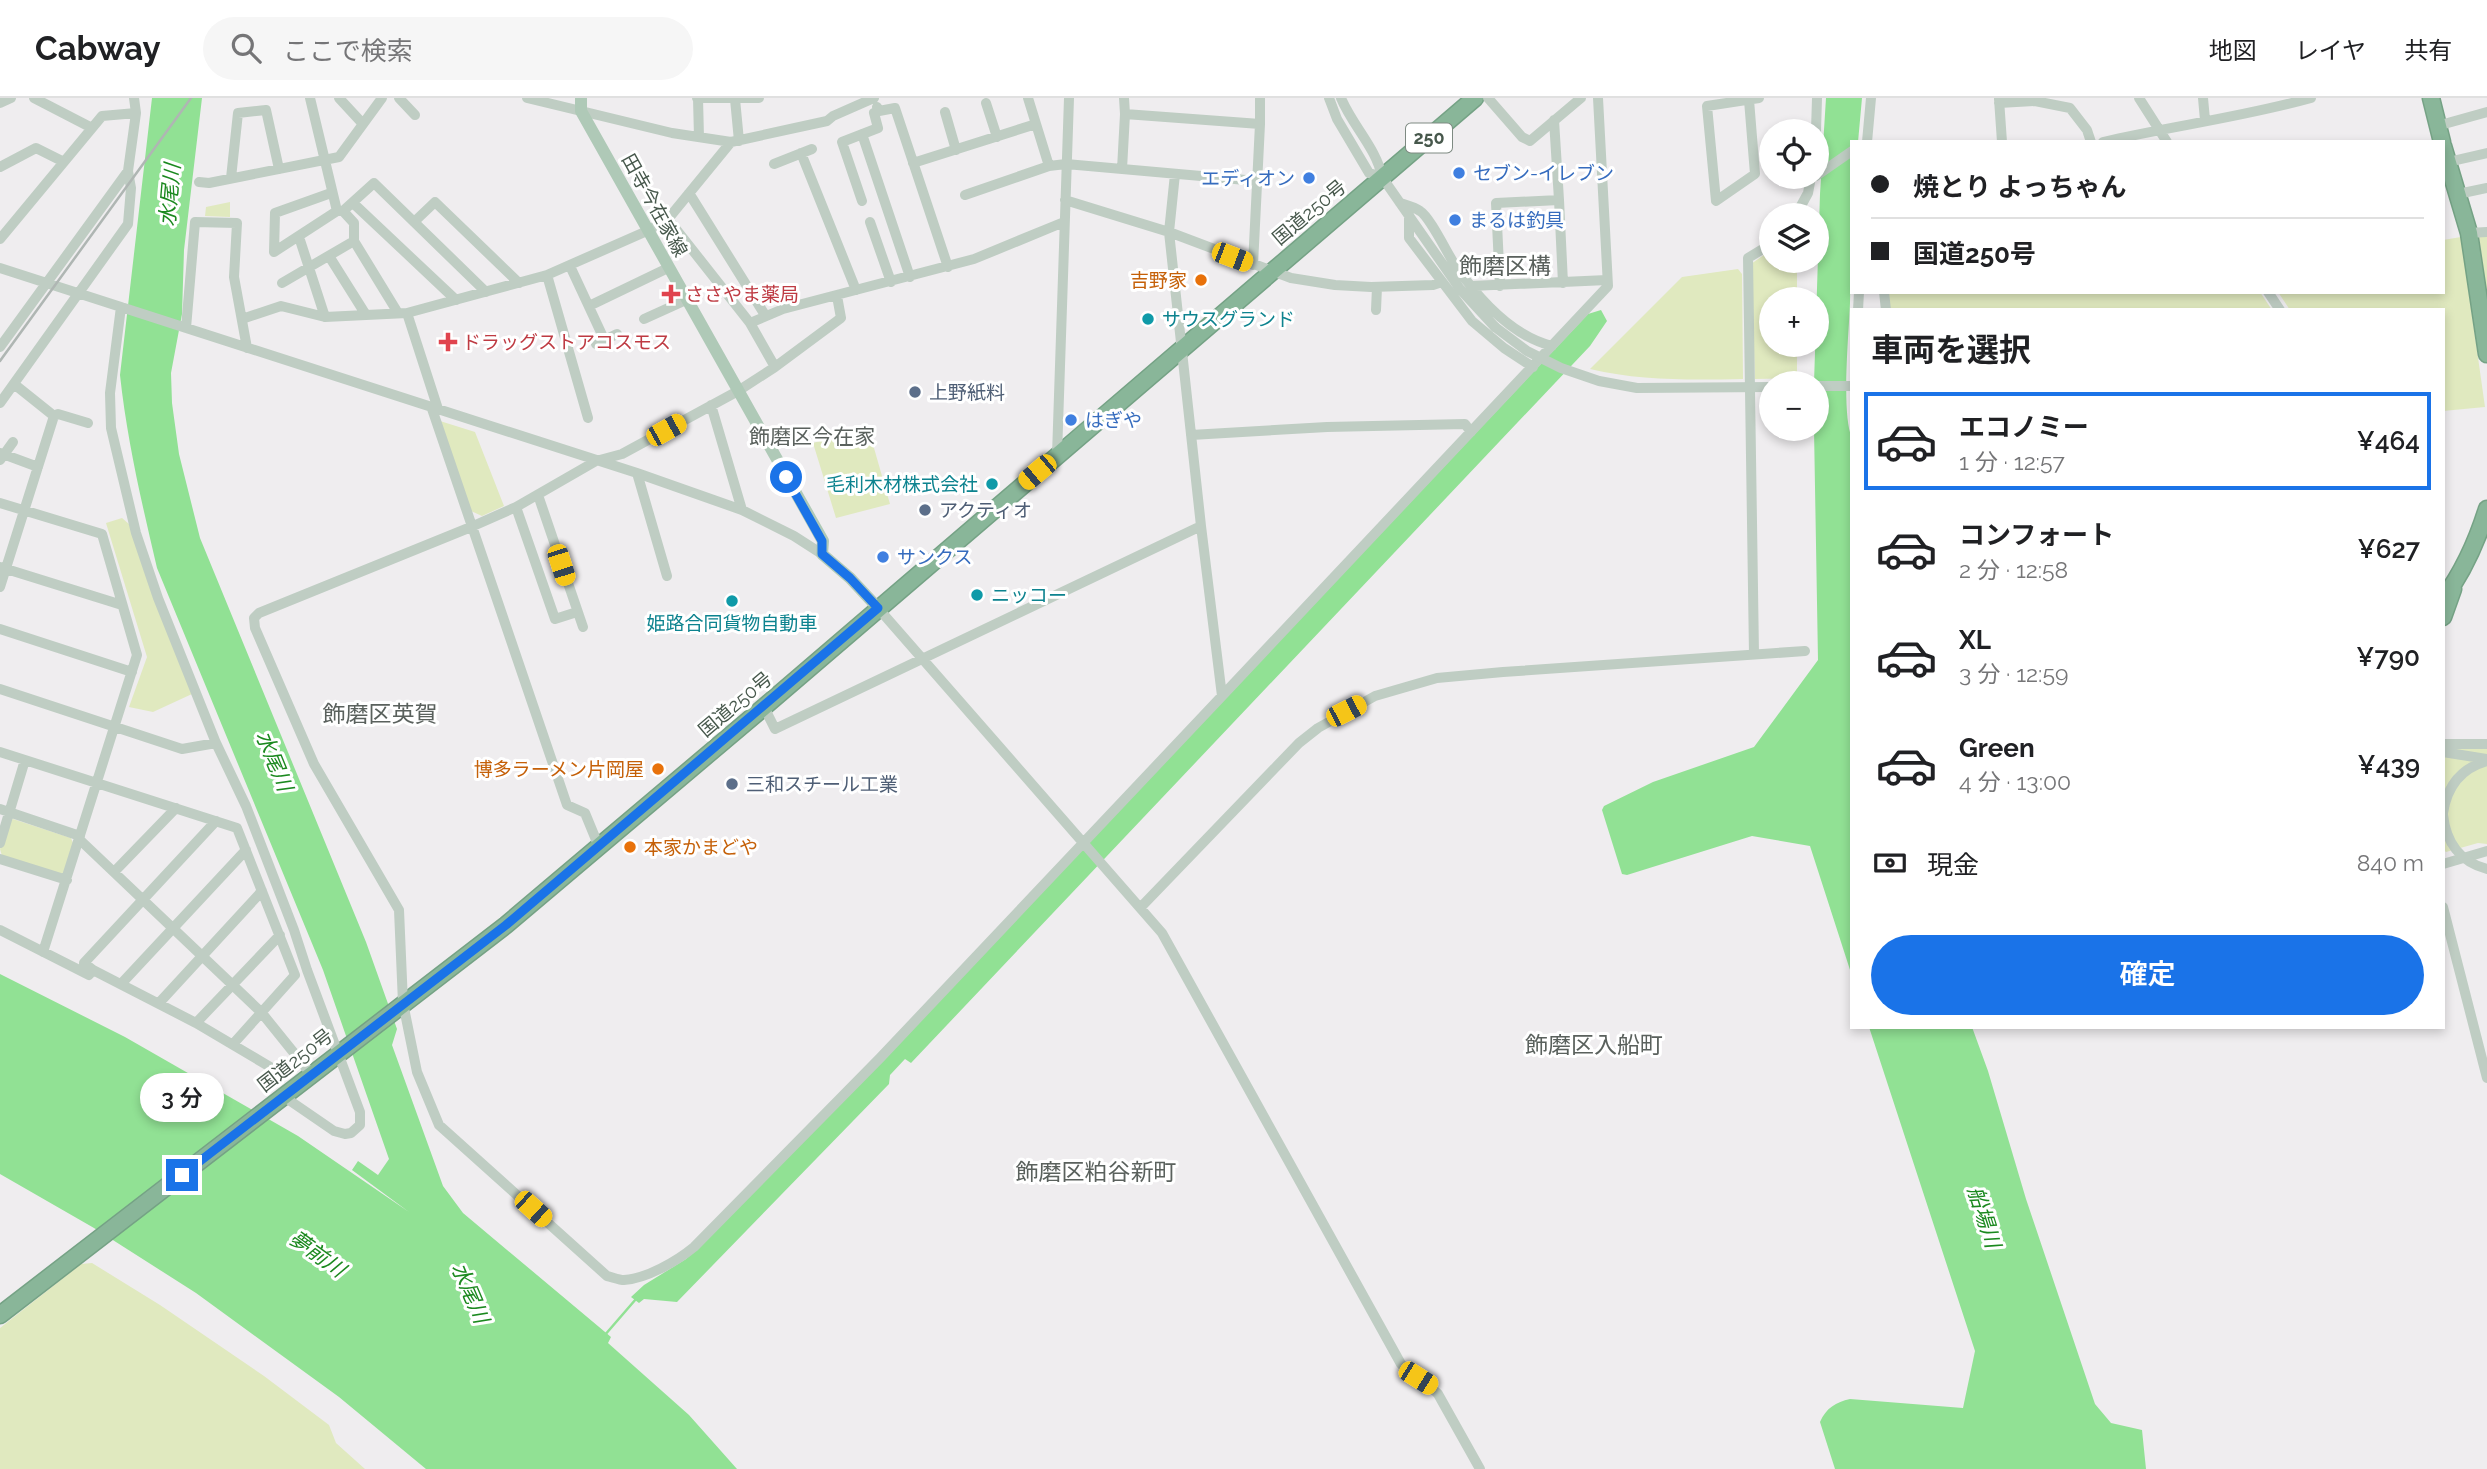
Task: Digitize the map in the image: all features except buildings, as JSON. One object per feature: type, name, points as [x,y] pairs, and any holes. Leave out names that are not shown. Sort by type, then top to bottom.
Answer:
[{"type":"highway","name":"国道250号","points":[[0,1315],[506,925],[1475,98]]},
{"type":"highway","points":[[2431,98],[2441,138]]},
{"type":"highway","points":[[2445,152],[2469,233],[2487,354]]},
{"type":"highway","points":[[2445,607],[2449,586],[2474,545],[2487,509]]},
{"type":"main road","name":"田寺今在家線","points":[[581,105],[647,231],[822,541],[822,554]]},
{"type":"main road","points":[[822,554],[850,578],[878,608]]},
{"type":"street","points":[[0,103],[11,98]]},
{"type":"street","points":[[34,98],[92,128]]},
{"type":"street","points":[[0,403],[128,224],[131,188],[128,171],[136,113],[134,98]]},
{"type":"street","points":[[310,98],[331,192],[340,211],[354,223]]},
{"type":"street","points":[[339,98],[363,124]]},
{"type":"street","points":[[199,182],[209,183],[339,157],[382,98]]},
{"type":"street","points":[[399,98],[415,115]]},
{"type":"street","points":[[527,98],[581,105],[699,137],[735,141],[827,121],[874,98],[879,111]]},
{"type":"street","points":[[699,137],[698,98],[759,98]]},
{"type":"street","points":[[1028,98],[1049,166]]},
{"type":"street","points":[[1057,455],[1069,98]]},
{"type":"street","points":[[1122,169],[1124,98]]},
{"type":"street","points":[[1253,265],[1260,98]]},
{"type":"street","points":[[1329,98],[1337,119],[1369,173],[1382,177]]},
{"type":"street","points":[[1341,98],[1381,166],[1382,177],[1460,289],[1495,327],[1527,351],[1598,381],[1637,388],[1759,387]]},
{"type":"street","points":[[1488,98],[1522,138],[1530,141],[1581,98]]},
{"type":"street","points":[[837,296],[841,318],[775,368],[738,391],[622,454],[596,461],[516,507],[259,613],[254,618],[255,628],[314,764],[399,910],[402,1003],[418,1072],[439,1125],[607,1276],[624,1280],[678,1260],[694,1247],[880,1058],[1608,286],[1598,98]]},
{"type":"street","points":[[1816,119],[1817,98]]},
{"type":"street","points":[[1866,140],[1871,98]]},
{"type":"street","points":[[2139,98],[2166,140]]},
{"type":"street","points":[[2203,98],[2205,120]]},
{"type":"street","points":[[2262,98],[2263,111]]},
{"type":"street","points":[[2111,140],[2158,128],[2263,111],[2312,98]]},
{"type":"street","points":[[242,318],[281,306],[325,317],[402,313],[519,283],[570,266],[668,219],[735,141],[732,99]]},
{"type":"street","points":[[1754,99],[1755,174],[1716,201],[1707,106],[1721,101],[1754,99]]},
{"type":"street","points":[[2001,140],[1999,101],[2035,101],[2070,108],[2087,130],[2090,140]]},
{"type":"street","points":[[986,103],[997,137]]},
{"type":"street","points":[[862,201],[842,142],[878,128],[874,113],[895,108],[948,267]]},
{"type":"street","points":[[230,178],[238,113],[266,110],[279,169]]},
{"type":"street","points":[[945,111],[956,150]]},
{"type":"street","points":[[2441,138],[2487,112]]},
{"type":"street","points":[[0,239],[102,117],[136,113]]},
{"type":"street","points":[[1125,114],[1260,124]]},
{"type":"street","points":[[1554,120],[1563,283]]},
{"type":"street","points":[[913,163],[1036,124]]},
{"type":"street","points":[[862,134],[910,276]]},
{"type":"street","points":[[0,167],[36,148],[64,162]]},
{"type":"street","points":[[774,164],[807,151],[856,290]]},
{"type":"street","points":[[1829,167],[1850,152]]},
{"type":"street","points":[[2448,162],[2487,153]]},
{"type":"street","points":[[965,195],[1049,166],[1066,164],[1257,181]]},
{"type":"street","points":[[0,347],[128,171]]},
{"type":"street","points":[[1175,174],[1169,232],[1222,696]]},
{"type":"street","points":[[331,192],[275,213],[274,252],[353,203],[374,183],[486,292]]},
{"type":"street","points":[[2458,194],[2487,188]]},
{"type":"street","points":[[690,193],[765,315]]},
{"type":"street","points":[[1065,200],[1169,232],[1291,278],[1335,285],[1377,287],[1433,285],[1442,282]]},
{"type":"street","points":[[1500,286],[1496,203],[1559,200]]},
{"type":"street","points":[[414,222],[435,202],[519,283]]},
{"type":"street","points":[[353,203],[456,300]]},
{"type":"street","points":[[1400,203],[1422,212],[1471,286],[1510,324],[1539,342],[1552,346]]},
{"type":"street","points":[[362,212],[354,223],[354,241],[402,313],[471,527],[567,804],[585,813],[598,847]]},
{"type":"street","points":[[1409,215],[1409,238],[1472,321],[1504,348],[1533,367]]},
{"type":"street","points":[[668,219],[750,323],[775,368]]},
{"type":"street","points":[[189,329],[195,222],[237,223],[234,277],[247,348]]},
{"type":"street","points":[[870,222],[891,282]]},
{"type":"street","points":[[750,323],[765,315],[974,259],[1064,222]]},
{"type":"street","points":[[2469,233],[2487,232]]},
{"type":"street","points":[[299,237],[325,317]]},
{"type":"street","points":[[282,283],[354,241]]},
{"type":"street","points":[[1754,654],[1748,258],[1759,251]]},
{"type":"street","points":[[329,256],[366,315]]},
{"type":"street","points":[[570,266],[589,306],[600,341],[617,334]]},
{"type":"street","points":[[0,268],[637,473],[743,510],[794,536],[822,554]]},
{"type":"street","points":[[589,306],[668,268]]},
{"type":"street","points":[[547,275],[588,418]]},
{"type":"street","points":[[1471,286],[1607,280]]},
{"type":"street","points":[[1376,310],[1377,287]]},
{"type":"street","points":[[644,319],[686,300]]},
{"type":"street","points":[[121,307],[110,394],[111,428],[136,533],[158,598],[216,743],[246,806],[294,930],[360,1112],[360,1125],[351,1133],[340,1133],[283,1097]]},
{"type":"street","points":[[14,384],[54,416]]},
{"type":"street","points":[[1829,386],[1850,386]]},
{"type":"street","points":[[711,405],[743,510]]},
{"type":"street","points":[[54,416],[58,414],[88,422]]},
{"type":"street","points":[[0,587],[3,568],[25,512],[54,416]]},
{"type":"street","points":[[1191,435],[1326,427],[1465,424],[1471,432]]},
{"type":"street","points":[[13,442],[1,456],[38,467]]},
{"type":"street","points":[[637,473],[667,576]]},
{"type":"street","points":[[538,495],[583,627]]},
{"type":"street","points":[[0,503],[102,534],[138,655],[43,952]]},
{"type":"street","points":[[516,507],[555,619],[577,612]]},
{"type":"street","points":[[764,707],[775,729],[1202,526]]},
{"type":"street","points":[[3,568],[122,605]]},
{"type":"street","points":[[878,608],[1162,933],[1401,1364],[1438,1394],[1480,1469]]},
{"type":"street","points":[[0,629],[132,673]]},
{"type":"street","points":[[1141,907],[1299,743],[1318,728],[1375,696],[1437,678],[1805,651]]},
{"type":"street","points":[[0,689],[182,749],[216,743]]},
{"type":"street","points":[[2445,744],[2487,744]]},
{"type":"street","points":[[0,752],[237,828],[295,975],[233,1044]]},
{"type":"street","points":[[2445,752],[2487,760]]},
{"type":"street","points":[[0,843],[5,811],[25,760]]},
{"type":"street","points":[[2445,806],[2448,793],[2458,777],[2468,768],[2487,760]]},
{"type":"street","points":[[114,872],[176,808]]},
{"type":"street","points":[[5,811],[80,838],[261,1012],[311,1073]]},
{"type":"street","points":[[216,821],[84,963],[196,1023],[277,1071]]},
{"type":"street","points":[[2445,830],[2454,848],[2468,862],[2487,869]]},
{"type":"street","points":[[121,984],[246,850]]},
{"type":"street","points":[[2445,863],[2487,851]]},
{"type":"street","points":[[0,859],[67,880]]},
{"type":"street","points":[[159,1003],[262,891]]},
{"type":"street","points":[[2445,915],[2487,1078]]},
{"type":"street","points":[[0,930],[89,975],[93,970]]},
{"type":"street","points":[[196,1023],[280,935]]},
{"type":"shaded area","points":[[230,202],[230,217],[205,216],[206,207]]},
{"type":"shaded area","points":[[2487,235],[2487,297],[2479,236]]},
{"type":"shaded area","points":[[2461,237],[2485,407],[2445,411],[2445,308],[2289,308],[2279,294],[2445,294],[2445,240]]},
{"type":"shaded area","points":[[1759,258],[1759,273],[1797,273],[1797,287],[1759,287],[1759,357],[1797,357],[1797,371],[1759,371],[1759,379],[1755,379],[1751,264]]},
{"type":"shaded area","points":[[1738,269],[1742,274],[1743,379],[1647,378],[1590,369],[1682,277]]},
{"type":"shaded area","points":[[1886,294],[2261,294],[2271,308],[1887,308]]},
{"type":"shaded area","points":[[440,421],[475,432],[504,506],[482,516],[471,511]]},
{"type":"shaded area","points":[[868,427],[890,504],[836,518],[813,443]]},
{"type":"shaded area","points":[[122,518],[129,524],[192,694],[153,712],[129,707],[147,657],[106,523]]},
{"type":"shaded area","points":[[2449,748],[2487,748],[2487,844],[2478,843],[2445,851],[2445,752]]},
{"type":"shaded area","points":[[13,819],[71,838],[73,843],[64,872],[60,875],[2,856],[0,849]]},
{"type":"shaded area","points":[[92,1263],[160,1305],[264,1376],[329,1425],[336,1443],[365,1469],[0,1469],[0,1328],[81,1264]]},
{"type":"water","points":[[152,98],[202,98],[184,250],[182,314],[171,373],[179,454],[200,538],[366,942],[397,1029],[392,1045],[443,1186],[463,1213],[611,1337],[608,1343],[689,1415],[737,1469],[426,1469],[339,1397],[196,1293],[94,1228],[0,1174],[0,974],[125,1037],[298,1136],[409,1212],[352,1170],[358,1161],[378,1175],[389,1159],[323,970],[157,568],[151,544],[131,448],[120,375]]},
{"type":"water","points":[[1826,98],[1862,98],[1858,140],[1850,140],[1850,303],[1846,373],[1850,431],[1850,970],[1810,846],[1752,836],[1627,875],[1622,874],[1602,810],[1604,806],[1653,782],[1754,747],[1818,660],[1814,441],[1829,441],[1829,371],[1814,371],[1815,357],[1829,357],[1829,287],[1817,287],[1817,273],[1829,273],[1829,203],[1820,203],[1820,189],[1829,189],[1829,119],[1825,119]]},
{"type":"water","points":[[1601,310],[1607,321],[1590,346],[911,1063],[905,1059],[890,1075],[889,1084],[677,1302],[644,1299],[639,1303],[631,1297],[644,1285],[686,1259],[1094,837],[1588,314]]},
{"type":"water","name":"船場川","points":[[1870,1029],[1973,1029],[2095,1404],[2111,1423],[2142,1430],[2146,1469],[1835,1469],[1820,1422],[1828,1409],[1850,1399],[1963,1408],[1975,1351]]},
{"type":"waterway","points":[[604,1336],[636,1299]]},
{"type":"railway","points":[[0,361],[191,98]]},
{"type":"place","name":"セブン-イレブン","points":[[1459,173]]},
{"type":"place","name":"エディオン","points":[[1309,178]]},
{"type":"place","name":"まるは釣具","points":[[1455,220]]},
{"type":"place","name":"吉野家","points":[[1201,280]]},
{"type":"place","name":"ささやま薬局","points":[[671,294]]},
{"type":"place","name":"サウスグランド","points":[[1148,319]]},
{"type":"place","name":"ドラッグストアコスモス","points":[[448,342]]},
{"type":"place","name":"上野紙料","points":[[915,392]]},
{"type":"place","name":"はぎや","points":[[1071,420]]},
{"type":"place","name":"毛利木材株式会社","points":[[992,484]]},
{"type":"place","name":"アクティオ","points":[[925,510]]},
{"type":"place","name":"サンクス","points":[[883,557]]},
{"type":"place","name":"ニッコー","points":[[977,595]]},
{"type":"place","name":"姫路合同貨物自動車","points":[[732,601]]},
{"type":"place","name":"博多ラーメン片岡屋","points":[[658,769]]},
{"type":"place","name":"三和スチール工業","points":[[732,784]]},
{"type":"place","name":"本家かまどや","points":[[630,847]]},
{"type":"district","name":"飾磨区構","points":[[1505,266]]},
{"type":"district","name":"飾磨区今在家","points":[[812,437]]},
{"type":"district","name":"飾磨区英賀","points":[[380,714]]},
{"type":"district","name":"飾磨区入船町","points":[[1594,1045]]},
{"type":"district","name":"飾磨区粕谷新町","points":[[1096,1172]]},
{"type":"route","points":[[182,1175],[506,925],[878,608],[850,578],[822,554],[822,541],[786,477]]},
{"type":"water label","name":"水尾川","points":[[170,195]]},
{"type":"water label","name":"水尾川","points":[[274,761]]},
{"type":"water label","name":"夢前川","points":[[317,1254]]},
{"type":"water label","name":"水尾川","points":[[470,1293]]}]
